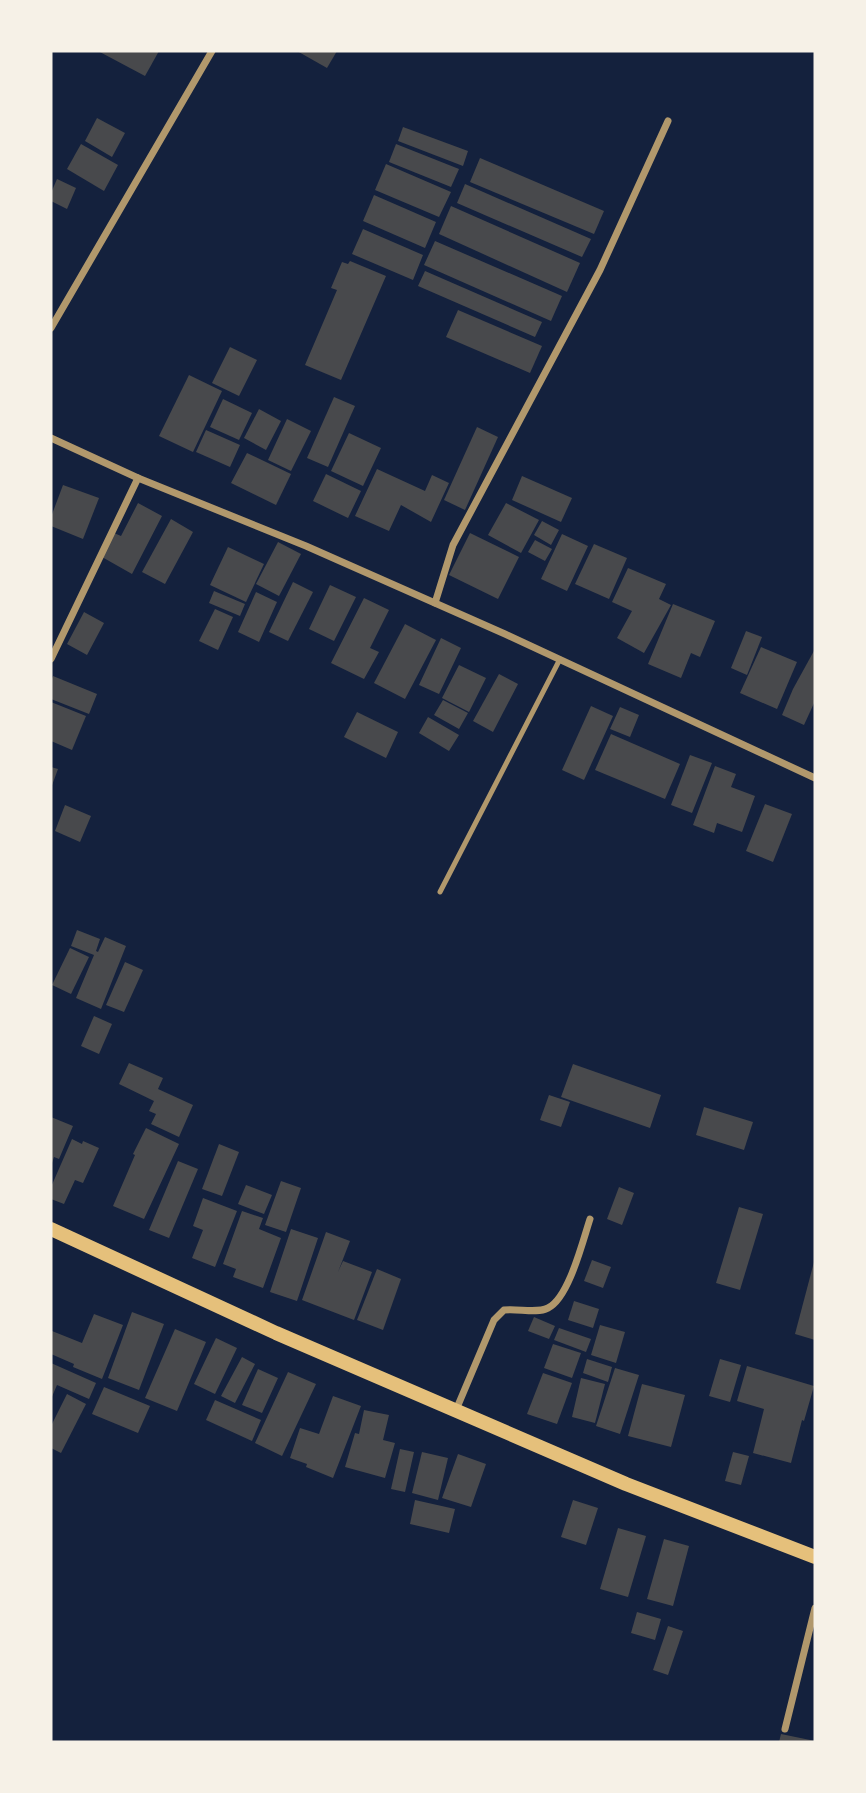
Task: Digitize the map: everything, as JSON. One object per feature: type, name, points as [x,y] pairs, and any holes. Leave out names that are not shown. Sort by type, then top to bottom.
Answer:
[{"type":"main road","points":[[51,1229],[276,1333],[626,1484],[815,1557]]},
{"type":"street","points":[[51,328],[212,51]]},
{"type":"street","points":[[435,603],[453,545],[600,270],[668,121]]},
{"type":"street","points":[[51,438],[138,478],[306,546],[435,603],[815,778]]},
{"type":"street","points":[[51,659],[138,478]]},
{"type":"street","points":[[456,1410],[494,1320],[504,1310],[540,1310],[556,1302],[575,1265],[590,1219]]},
{"type":"street","points":[[786,1729],[815,1608]]},
{"type":"lane","points":[[440,892],[560,659]]},
{"type":"building","points":[[98,51],[159,51],[145,76]]},
{"type":"building","points":[[297,51],[337,51],[327,68]]},
{"type":"building","points":[[97,118],[125,133],[112,157],[85,141]]},
{"type":"building","points":[[403,127],[468,151],[463,166],[398,141]]},
{"type":"building","points":[[81,144],[118,165],[104,191],[67,169]]},
{"type":"building","points":[[396,144],[459,169],[451,187],[389,162]]},
{"type":"building","points":[[480,158],[604,211],[594,234],[470,182]]},
{"type":"building","points":[[386,164],[451,192],[439,217],[375,190]]},
{"type":"building","points":[[57,179],[76,188],[67,209],[51,201],[51,193]]},
{"type":"building","points":[[465,184],[591,239],[582,257],[457,203]]},
{"type":"building","points":[[374,195],[436,222],[425,248],[363,221]]},
{"type":"building","points":[[451,206],[580,263],[567,292],[439,234]]},
{"type":"building","points":[[363,229],[423,255],[413,280],[352,254]]},
{"type":"building","points":[[435,241],[562,296],[551,321],[424,265]]},
{"type":"building","points":[[350,261],[386,276],[341,380],[305,365],[337,290],[331,288],[342,262],[348,264]]},
{"type":"building","points":[[425,271],[542,322],[535,337],[418,286]]},
{"type":"building","points":[[458,310],[542,346],[530,373],[446,337]]},
{"type":"building","points":[[230,347],[257,360],[239,396],[212,383]]},
{"type":"building","points":[[189,375],[222,391],[193,452],[159,436]]},
{"type":"building","points":[[334,397],[355,406],[328,467],[307,458]]},
{"type":"building","points":[[223,399],[252,413],[239,440],[210,427]]},
{"type":"building","points":[[259,409],[281,421],[266,450],[244,438]]},
{"type":"building","points":[[287,419],[311,431],[291,471],[268,460]]},
{"type":"building","points":[[477,427],[498,437],[465,510],[444,500]]},
{"type":"building","points":[[206,430],[240,445],[230,467],[196,452]]},
{"type":"building","points":[[349,433],[381,448],[363,486],[331,471]]},
{"type":"building","points":[[247,453],[291,474],[276,505],[231,483]]},
{"type":"building","points":[[377,469],[425,491],[432,475],[449,483],[431,522],[401,505],[389,531],[355,516]]},
{"type":"building","points":[[326,474],[361,491],[348,518],[313,501]]},
{"type":"building","points":[[522,476],[572,498],[561,522],[512,500]]},
{"type":"building","points":[[63,485],[99,498],[83,539],[51,526],[51,517]]},
{"type":"building","points":[[138,503],[162,516],[132,574],[102,557],[114,533],[121,536]]},
{"type":"building","points":[[506,503],[539,520],[521,553],[488,535]]},
{"type":"building","points":[[171,519],[193,532],[165,584],[142,572]]},
{"type":"building","points":[[542,521],[559,530],[551,545],[534,535]]},
{"type":"building","points":[[470,533],[519,557],[498,599],[449,575]]},
{"type":"building","points":[[562,534],[588,546],[567,591],[541,579]]},
{"type":"building","points":[[535,540],[552,549],[545,561],[528,552]]},
{"type":"building","points":[[278,542],[301,554],[279,596],[256,584]]},
{"type":"building","points":[[594,544],[627,558],[609,599],[575,584]]},
{"type":"building","points":[[228,547],[264,564],[246,602],[210,585]]},
{"type":"building","points":[[628,568],[666,584],[659,599],[671,605],[644,653],[617,638],[632,611],[612,602]]},
{"type":"building","points":[[293,582],[313,592],[288,641],[269,632]]},
{"type":"building","points":[[330,585],[356,597],[334,641],[309,629]]},
{"type":"building","points":[[214,591],[245,604],[240,616],[209,603]]},
{"type":"building","points":[[256,592],[277,602],[259,642],[238,632]]},
{"type":"building","points":[[364,598],[389,610],[370,648],[379,652],[364,679],[331,663]]},
{"type":"building","points":[[673,604],[715,621],[700,657],[691,653],[681,678],[648,664]]},
{"type":"building","points":[[215,609],[233,617],[218,650],[199,641]]},
{"type":"building","points":[[84,612],[104,623],[87,655],[67,644]]},
{"type":"building","points":[[405,624],[436,640],[405,699],[374,683]]},
{"type":"building","points":[[746,631],[762,637],[747,675],[731,668]]},
{"type":"building","points":[[441,638],[461,648],[439,694],[419,685]]},
{"type":"building","points":[[761,647],[797,662],[777,709],[740,693]]},
{"type":"building","points":[[815,649],[815,701],[804,725],[782,715]]},
{"type":"building","points":[[459,665],[486,678],[469,712],[442,698]]},
{"type":"building","points":[[499,674],[518,684],[493,732],[473,721]]},
{"type":"building","points":[[53,676],[97,694],[89,714],[51,699]]},
{"type":"building","points":[[443,700],[468,713],[459,729],[434,715]]},
{"type":"building","points":[[51,702],[86,716],[72,750],[51,741]]},
{"type":"building","points":[[591,706],[613,716],[584,780],[562,770]]},
{"type":"building","points":[[620,707],[639,715],[630,737],[610,729]]},
{"type":"building","points":[[357,712],[398,732],[386,758],[344,737]]},
{"type":"building","points":[[428,717],[459,735],[449,751],[419,733]]},
{"type":"building","points":[[611,734],[680,764],[665,799],[595,770]]},
{"type":"building","points":[[690,755],[712,763],[692,813],[671,805]]},
{"type":"building","points":[[715,766],[736,774],[731,787],[755,796],[742,832],[717,823],[714,833],[693,825]]},
{"type":"building","points":[[51,767],[58,769],[51,788]]},
{"type":"building","points":[[765,804],[792,814],[773,862],[746,851]]},
{"type":"building","points":[[65,805],[91,816],[80,842],[55,831]]},
{"type":"building","points":[[77,930],[100,939],[96,951],[98,952],[105,937],[126,946],[101,1009],[76,998],[94,955],[71,946]]},
{"type":"building","points":[[70,948],[89,957],[71,994],[52,985]]},
{"type":"building","points":[[125,962],[143,970],[124,1012],[106,1005]]},
{"type":"building","points":[[94,1016],[112,1024],[99,1054],[81,1046]]},
{"type":"building","points":[[129,1063],[163,1078],[158,1089],[193,1105],[179,1137],[151,1124],[156,1114],[149,1111],[154,1101],[119,1084]]},
{"type":"building","points":[[573,1064],[661,1095],[650,1128],[561,1097]]},
{"type":"building","points":[[549,1095],[570,1102],[561,1127],[540,1120]]},
{"type":"building","points":[[704,1107],[753,1122],[744,1150],[696,1135]]},
{"type":"building","points":[[51,1117],[73,1126],[59,1159],[54,1157],[51,1166]]},
{"type":"building","points":[[146,1128],[179,1144],[144,1219],[113,1206]]},
{"type":"building","points":[[72,1139],[99,1148],[83,1183],[75,1180],[64,1204],[51,1199],[51,1187]]},
{"type":"building","points":[[219,1144],[239,1152],[222,1196],[202,1189]]},
{"type":"building","points":[[178,1161],[198,1169],[169,1238],[149,1230]]},
{"type":"building","points":[[281,1181],[301,1188],[286,1232],[265,1225]]},
{"type":"building","points":[[246,1185],[272,1195],[264,1214],[238,1204]]},
{"type":"building","points":[[619,1187],[634,1193],[622,1225],[607,1219]]},
{"type":"building","points":[[203,1198],[237,1211],[215,1267],[192,1258],[203,1230],[193,1226]]},
{"type":"building","points":[[739,1207],[763,1214],[740,1290],[716,1283]]},
{"type":"building","points":[[242,1211],[263,1218],[259,1229],[281,1238],[263,1288],[233,1277],[236,1269],[223,1264]]},
{"type":"building","points":[[291,1229],[318,1238],[297,1301],[270,1292]]},
{"type":"building","points":[[326,1232],[350,1241],[338,1272],[343,1261],[372,1272],[354,1320],[302,1300]]},
{"type":"building","points":[[592,1260],[611,1267],[603,1288],[584,1281]]},
{"type":"building","points":[[815,1262],[815,1340],[795,1334]]},
{"type":"building","points":[[377,1269],[401,1279],[383,1330],[357,1320]]},
{"type":"building","points":[[574,1301],[599,1309],[593,1328],[568,1320]]},
{"type":"building","points":[[132,1312],[164,1324],[139,1390],[108,1378]]},
{"type":"building","points":[[94,1314],[123,1325],[102,1379],[51,1354],[52,1331],[82,1343]]},
{"type":"building","points":[[534,1317],[555,1326],[549,1339],[528,1331]]},
{"type":"building","points":[[600,1325],[625,1332],[616,1363],[591,1355]]},
{"type":"building","points":[[559,1328],[591,1339],[586,1352],[554,1340]]},
{"type":"building","points":[[175,1329],[206,1342],[177,1411],[145,1398]]},
{"type":"building","points":[[216,1338],[237,1348],[215,1394],[194,1384]]},
{"type":"building","points":[[553,1344],[581,1353],[572,1378],[544,1368]]},
{"type":"building","points":[[242,1357],[255,1364],[235,1403],[221,1396]]},
{"type":"building","points":[[587,1359],[612,1367],[608,1382],[583,1373]]},
{"type":"building","points":[[720,1359],[741,1365],[730,1402],[709,1396]]},
{"type":"building","points":[[51,1363],[96,1383],[89,1399],[57,1385],[51,1399]]},
{"type":"building","points":[[747,1366],[814,1386],[791,1463],[753,1453],[764,1409],[737,1401]]},
{"type":"building","points":[[615,1368],[639,1375],[620,1434],[596,1426]]},
{"type":"building","points":[[258,1369],[278,1378],[262,1413],[242,1405]]},
{"type":"building","points":[[288,1372],[316,1384],[282,1456],[255,1443]]},
{"type":"building","points":[[543,1373],[572,1383],[557,1424],[527,1414]]},
{"type":"building","points":[[581,1378],[605,1384],[595,1423],[572,1417]]},
{"type":"building","points":[[642,1384],[685,1395],[671,1447],[628,1436]]},
{"type":"building","points":[[104,1387],[150,1406],[138,1433],[92,1414]]},
{"type":"building","points":[[67,1394],[86,1404],[61,1453],[51,1448],[51,1426]]},
{"type":"building","points":[[333,1396],[361,1406],[333,1478],[290,1458],[300,1428],[319,1434]]},
{"type":"building","points":[[215,1400],[261,1420],[252,1441],[206,1420]]},
{"type":"building","points":[[364,1410],[389,1415],[383,1440],[395,1443],[385,1478],[345,1467],[355,1433],[359,1434]]},
{"type":"building","points":[[400,1449],[414,1452],[405,1492],[391,1489]]},
{"type":"building","points":[[422,1452],[448,1458],[438,1500],[412,1493]]},
{"type":"building","points":[[733,1452],[749,1456],[741,1485],[725,1481]]},
{"type":"building","points":[[458,1454],[486,1464],[471,1507],[442,1498]]},
{"type":"building","points":[[415,1500],[455,1509],[449,1533],[410,1524]]},
{"type":"building","points":[[573,1500],[598,1508],[586,1545],[561,1537]]},
{"type":"building","points":[[618,1528],[646,1536],[628,1597],[600,1589]]},
{"type":"building","points":[[664,1539],[689,1546],[673,1606],[647,1599]]},
{"type":"building","points":[[637,1612],[661,1619],[655,1640],[631,1633]]},
{"type":"building","points":[[668,1626],[683,1631],[668,1675],[653,1670]]},
{"type":"building","points":[[781,1734],[815,1741],[815,1742],[779,1742]]}]
